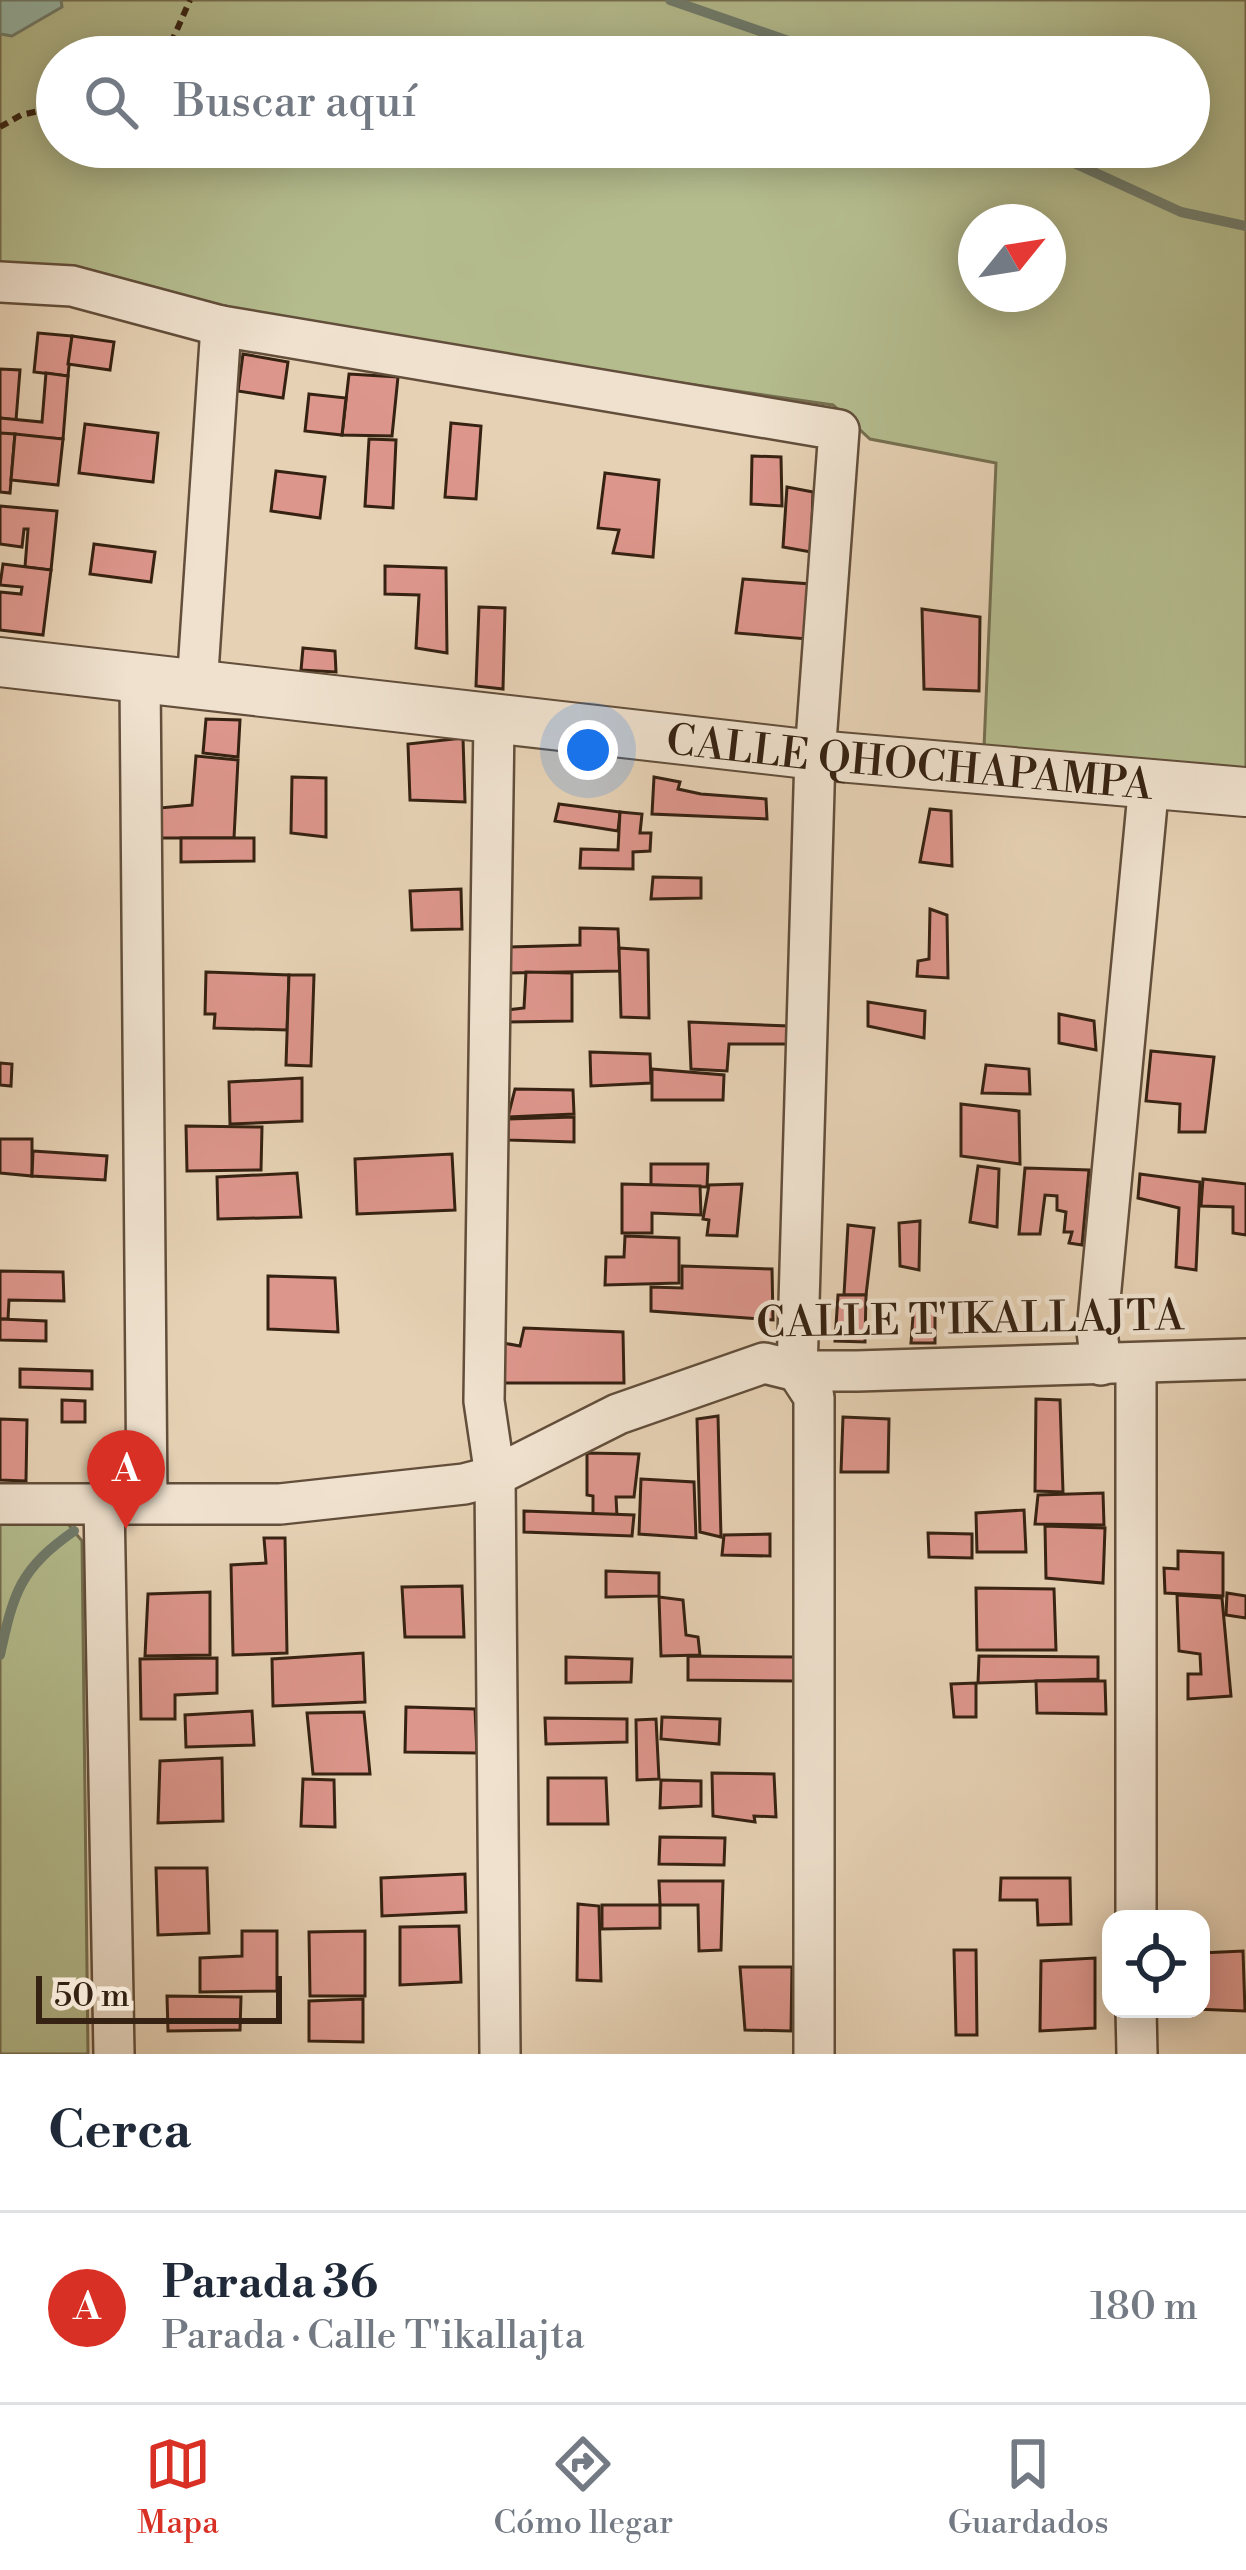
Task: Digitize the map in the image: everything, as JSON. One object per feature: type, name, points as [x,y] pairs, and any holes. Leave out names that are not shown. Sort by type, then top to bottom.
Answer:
[{"type":"street","points":[[0,282],[72,286],[221,326],[839,430],[815,755],[797,1370],[814,1397],[814,2054]]},
{"type":"street","points":[[197,687],[221,326]]},
{"type":"street","name":"CALLE QHOCHAPAMPA","points":[[0,662],[494,722],[1246,792]]},
{"type":"street","points":[[140,678],[147,1503]]},
{"type":"street","points":[[494,722],[484,1401],[495,1476],[500,2054]]},
{"type":"street","points":[[1136,1910],[1118,1365],[1097,1331],[1149,783]]},
{"type":"street","name":"CALLE T'IKALLAJTA","points":[[0,1504],[280,1504],[464,1484],[495,1476],[618,1414],[764,1363],[797,1370],[1246,1359]]},
{"type":"street","points":[[104,1503],[114,2054]]},
{"type":"street","points":[[1136,2018],[1136,2054]]},
{"type":"path","points":[[174,36],[190,0]]},
{"type":"path","points":[[0,127],[36,112]]},
{"type":"shaded area","points":[[0,0],[1246,0],[1246,777],[984,748],[996,463],[870,439],[833,405],[305,328],[75,266],[0,264]]},
{"type":"shaded area","points":[[0,0],[61,0],[62,7],[12,36],[0,34]]},
{"type":"shaded area","points":[[64,1519],[82,1541],[88,2054],[0,2054],[0,1521]]},
{"type":"building","points":[[38,333],[72,336],[68,376],[34,372]]},
{"type":"building","points":[[72,336],[114,342],[110,370],[68,364]]},
{"type":"building","points":[[243,354],[288,362],[283,398],[238,391]]},
{"type":"building","points":[[0,369],[20,370],[16,420],[0,418]]},
{"type":"building","points":[[46,373],[68,376],[63,439],[0,434],[0,418],[42,422]]},
{"type":"building","points":[[349,374],[398,377],[392,436],[342,435]]},
{"type":"building","points":[[309,394],[346,398],[342,435],[305,431]]},
{"type":"building","points":[[451,423],[481,426],[476,499],[445,497]]},
{"type":"building","points":[[85,424],[158,433],[153,482],[79,473]]},
{"type":"building","points":[[0,433],[15,434],[10,493],[0,492]]},
{"type":"building","points":[[15,434],[63,439],[58,485],[11,480]]},
{"type":"building","points":[[369,439],[396,440],[393,508],[365,506]]},
{"type":"building","points":[[752,456],[781,457],[782,506],[751,504]]},
{"type":"building","points":[[276,471],[325,477],[320,518],[271,511]]},
{"type":"building","points":[[605,473],[659,480],[653,557],[613,553],[619,530],[598,528]]},
{"type":"building","points":[[787,487],[813,492],[811,552],[783,547]]},
{"type":"building","points":[[0,506],[57,511],[51,570],[25,567],[28,529],[24,529],[22,547],[0,544]]},
{"type":"building","points":[[94,544],[155,552],[151,582],[90,574]]},
{"type":"building","points":[[3,564],[51,570],[43,635],[0,630],[0,592],[21,594],[22,587],[0,585]]},
{"type":"building","points":[[385,566],[446,568],[447,653],[416,648],[419,595],[385,594]]},
{"type":"building","points":[[743,579],[811,584],[807,639],[736,633]]},
{"type":"building","points":[[479,607],[505,608],[503,689],[476,686]]},
{"type":"building","points":[[922,609],[980,617],[979,691],[924,689]]},
{"type":"building","points":[[303,648],[335,651],[336,672],[301,670]]},
{"type":"building","points":[[206,719],[240,720],[238,757],[203,753]]},
{"type":"building","points":[[463,738],[465,802],[410,800],[408,744]]},
{"type":"building","points":[[196,756],[238,760],[234,838],[161,838],[159,808],[192,805]]},
{"type":"building","points":[[292,777],[326,778],[326,837],[291,833]]},
{"type":"building","points":[[654,777],[680,782],[678,789],[701,794],[766,799],[767,819],[652,814]]},
{"type":"building","points":[[559,804],[620,812],[618,831],[555,821]]},
{"type":"building","points":[[930,809],[951,811],[952,866],[920,862]]},
{"type":"building","points":[[620,812],[642,814],[640,833],[651,833],[650,851],[633,852],[633,869],[580,868],[581,849],[618,850]]},
{"type":"building","points":[[181,838],[254,838],[254,861],[181,862]]},
{"type":"building","points":[[653,877],[701,878],[701,898],[651,899]]},
{"type":"building","points":[[461,889],[462,929],[412,930],[410,891]]},
{"type":"building","points":[[930,909],[947,915],[948,978],[917,976],[918,961],[929,959]]},
{"type":"building","points":[[580,928],[618,929],[620,971],[508,973],[509,947],[580,945]]},
{"type":"building","points":[[619,948],[648,950],[649,1018],[621,1017]]},
{"type":"building","points":[[206,972],[289,975],[287,1030],[214,1028],[215,1014],[205,1014]]},
{"type":"building","points":[[526,972],[572,973],[572,1021],[506,1022],[507,1010],[524,1008]]},
{"type":"building","points":[[289,975],[314,975],[311,1066],[286,1065]]},
{"type":"building","points":[[868,1002],[925,1011],[924,1038],[868,1026]]},
{"type":"building","points":[[1059,1014],[1094,1021],[1096,1050],[1059,1043]]},
{"type":"building","points":[[689,1022],[789,1026],[788,1044],[729,1044],[727,1071],[691,1069]]},
{"type":"building","points":[[1151,1051],[1214,1057],[1205,1132],[1179,1132],[1180,1104],[1146,1101]]},
{"type":"building","points":[[590,1052],[650,1054],[651,1083],[591,1086]]},
{"type":"building","points":[[0,1063],[12,1064],[11,1086],[0,1085]]},
{"type":"building","points":[[986,1065],[1029,1069],[1030,1094],[982,1093]]},
{"type":"building","points":[[652,1069],[724,1075],[723,1100],[652,1100]]},
{"type":"building","points":[[302,1078],[302,1121],[230,1124],[229,1082]]},
{"type":"building","points":[[515,1089],[573,1090],[574,1114],[508,1117]]},
{"type":"building","points":[[961,1104],[1019,1111],[1020,1164],[961,1156]]},
{"type":"building","points":[[574,1117],[574,1142],[507,1140],[508,1119]]},
{"type":"building","points":[[186,1126],[262,1127],[261,1170],[187,1171]]},
{"type":"building","points":[[0,1139],[32,1139],[32,1176],[0,1173]]},
{"type":"building","points":[[33,1151],[107,1156],[105,1180],[32,1176]]},
{"type":"building","points":[[452,1154],[455,1210],[357,1214],[355,1159]]},
{"type":"building","points":[[651,1164],[708,1164],[707,1187],[651,1185]]},
{"type":"building","points":[[978,1166],[999,1169],[997,1227],[970,1222]]},
{"type":"building","points":[[1025,1168],[1089,1170],[1082,1245],[1069,1243],[1072,1232],[1064,1232],[1066,1212],[1057,1210],[1057,1196],[1045,1195],[1040,1234],[1019,1234]]},
{"type":"building","points":[[297,1173],[301,1217],[218,1219],[217,1177]]},
{"type":"building","points":[[1140,1174],[1200,1182],[1196,1270],[1176,1267],[1179,1208],[1138,1198]]},
{"type":"building","points":[[1203,1179],[1246,1184],[1246,1235],[1233,1233],[1233,1207],[1201,1206]]},
{"type":"building","points":[[622,1184],[700,1186],[701,1215],[652,1213],[652,1233],[622,1233]]},
{"type":"building","points":[[742,1184],[737,1236],[707,1235],[709,1220],[703,1219],[709,1185]]},
{"type":"building","points":[[920,1221],[919,1270],[900,1266],[899,1223]]},
{"type":"building","points":[[848,1225],[874,1228],[866,1295],[844,1295]]},
{"type":"building","points":[[625,1236],[679,1238],[679,1283],[605,1285],[606,1257],[624,1257]]},
{"type":"building","points":[[682,1266],[772,1269],[773,1320],[651,1311],[651,1287],[682,1288]]},
{"type":"building","points":[[0,1271],[63,1272],[64,1301],[9,1300],[8,1319],[0,1319]]},
{"type":"building","points":[[268,1276],[335,1278],[338,1332],[268,1329]]},
{"type":"building","points":[[838,1295],[866,1295],[865,1342],[835,1341]]},
{"type":"building","points":[[914,1303],[935,1305],[935,1343],[911,1343]]},
{"type":"building","points":[[0,1319],[46,1321],[46,1341],[0,1340]]},
{"type":"building","points":[[524,1328],[623,1332],[624,1383],[506,1383],[501,1378],[503,1343],[520,1346]]},
{"type":"building","points":[[20,1369],[92,1371],[92,1389],[20,1387]]},
{"type":"building","points":[[1036,1399],[1060,1400],[1063,1492],[1035,1491]]},
{"type":"building","points":[[62,1400],[85,1401],[85,1422],[62,1422]]},
{"type":"building","points":[[718,1416],[721,1537],[700,1532],[697,1419]]},
{"type":"building","points":[[843,1417],[889,1419],[888,1472],[841,1472]]},
{"type":"building","points":[[0,1419],[27,1420],[26,1481],[0,1480]]},
{"type":"building","points":[[587,1453],[639,1454],[634,1497],[616,1497],[617,1516],[593,1514],[593,1496],[587,1495]]},
{"type":"building","points":[[641,1479],[694,1482],[696,1538],[639,1534]]},
{"type":"building","points":[[1103,1493],[1104,1525],[1035,1524],[1038,1495]]},
{"type":"building","points":[[1024,1510],[1026,1552],[977,1552],[976,1513]]},
{"type":"building","points":[[524,1511],[634,1515],[632,1536],[524,1532]]},
{"type":"building","points":[[1045,1526],[1105,1528],[1103,1583],[1046,1578]]},
{"type":"building","points":[[928,1533],[972,1534],[972,1558],[929,1557]]},
{"type":"building","points":[[770,1534],[770,1556],[722,1555],[724,1535]]},
{"type":"building","points":[[264,1538],[285,1538],[287,1653],[233,1655],[231,1565],[266,1563]]},
{"type":"building","points":[[1178,1551],[1223,1553],[1223,1596],[1165,1593],[1164,1568],[1178,1569]]},
{"type":"building","points":[[606,1571],[659,1573],[659,1596],[606,1597]]},
{"type":"building","points":[[462,1586],[464,1637],[405,1637],[402,1587]]},
{"type":"building","points":[[976,1588],[1054,1589],[1056,1650],[977,1650]]},
{"type":"building","points":[[210,1592],[210,1655],[145,1656],[148,1594]]},
{"type":"building","points":[[1227,1593],[1246,1596],[1246,1618],[1226,1615]]},
{"type":"building","points":[[1177,1595],[1222,1598],[1231,1696],[1188,1699],[1188,1674],[1201,1674],[1200,1654],[1179,1651]]},
{"type":"building","points":[[659,1597],[683,1600],[686,1635],[698,1637],[700,1655],[661,1656]]},
{"type":"building","points":[[363,1653],[365,1702],[273,1706],[272,1659]]},
{"type":"building","points":[[688,1656],[794,1657],[794,1681],[688,1680]]},
{"type":"building","points":[[979,1656],[1098,1657],[1098,1679],[978,1683]]},
{"type":"building","points":[[566,1657],[632,1659],[631,1682],[566,1683]]},
{"type":"building","points":[[217,1658],[217,1693],[175,1695],[175,1719],[141,1719],[140,1659]]},
{"type":"building","points":[[1036,1681],[1105,1681],[1106,1714],[1037,1713]]},
{"type":"building","points":[[976,1683],[976,1717],[954,1717],[951,1684]]},
{"type":"building","points":[[406,1707],[475,1709],[477,1753],[405,1752]]},
{"type":"building","points":[[252,1711],[254,1745],[186,1747],[185,1715]]},
{"type":"building","points":[[364,1712],[370,1774],[313,1774],[307,1713]]},
{"type":"building","points":[[662,1717],[720,1719],[719,1744],[661,1739]]},
{"type":"building","points":[[545,1718],[627,1719],[627,1742],[546,1744]]},
{"type":"building","points":[[656,1719],[659,1779],[637,1780],[636,1720]]},
{"type":"building","points":[[222,1758],[223,1821],[158,1823],[160,1761]]},
{"type":"building","points":[[712,1773],[774,1774],[776,1817],[754,1816],[755,1822],[713,1816]]},
{"type":"building","points":[[548,1778],[606,1778],[608,1824],[548,1824]]},
{"type":"building","points":[[303,1779],[334,1780],[335,1827],[301,1826]]},
{"type":"building","points":[[661,1780],[701,1781],[701,1806],[660,1808]]},
{"type":"building","points":[[660,1837],[725,1838],[724,1865],[659,1864]]},
{"type":"building","points":[[156,1868],[207,1868],[209,1933],[158,1935]]},
{"type":"building","points":[[465,1874],[466,1912],[382,1916],[381,1878]]},
{"type":"building","points":[[1001,1878],[1070,1878],[1071,1924],[1038,1925],[1037,1900],[1000,1900]]},
{"type":"building","points":[[659,1881],[723,1881],[721,1950],[699,1951],[698,1905],[660,1905]]},
{"type":"building","points":[[578,1904],[599,1906],[601,1981],[577,1980]]},
{"type":"building","points":[[602,1905],[660,1905],[660,1928],[602,1929]]},
{"type":"building","points":[[459,1926],[461,1982],[400,1985],[400,1927]]},
{"type":"building","points":[[242,1931],[277,1931],[277,1991],[200,1992],[200,1958],[242,1956]]},
{"type":"building","points":[[365,1931],[365,1996],[310,1996],[309,1932]]},
{"type":"building","points":[[954,1950],[976,1950],[977,2035],[956,2035]]},
{"type":"building","points":[[1243,1951],[1245,2011],[1210,2010],[1210,1953]]},
{"type":"building","points":[[1095,1958],[1095,2028],[1040,2031],[1041,1961]]},
{"type":"building","points":[[740,1967],[792,1967],[791,2031],[745,2030]]},
{"type":"building","points":[[167,1996],[241,1997],[240,2030],[168,2031]]},
{"type":"building","points":[[363,1999],[363,2042],[309,2041],[309,2001]]},
{"type":"waterway","points":[[670,0],[774,36]]},
{"type":"waterway","points":[[1085,168],[1181,212],[1246,226]]},
{"type":"waterway","points":[[0,1655],[22,1583],[42,1557],[74,1531]]},
{"type":"place","name":"Parada 36","points":[[126,1529]]}]
